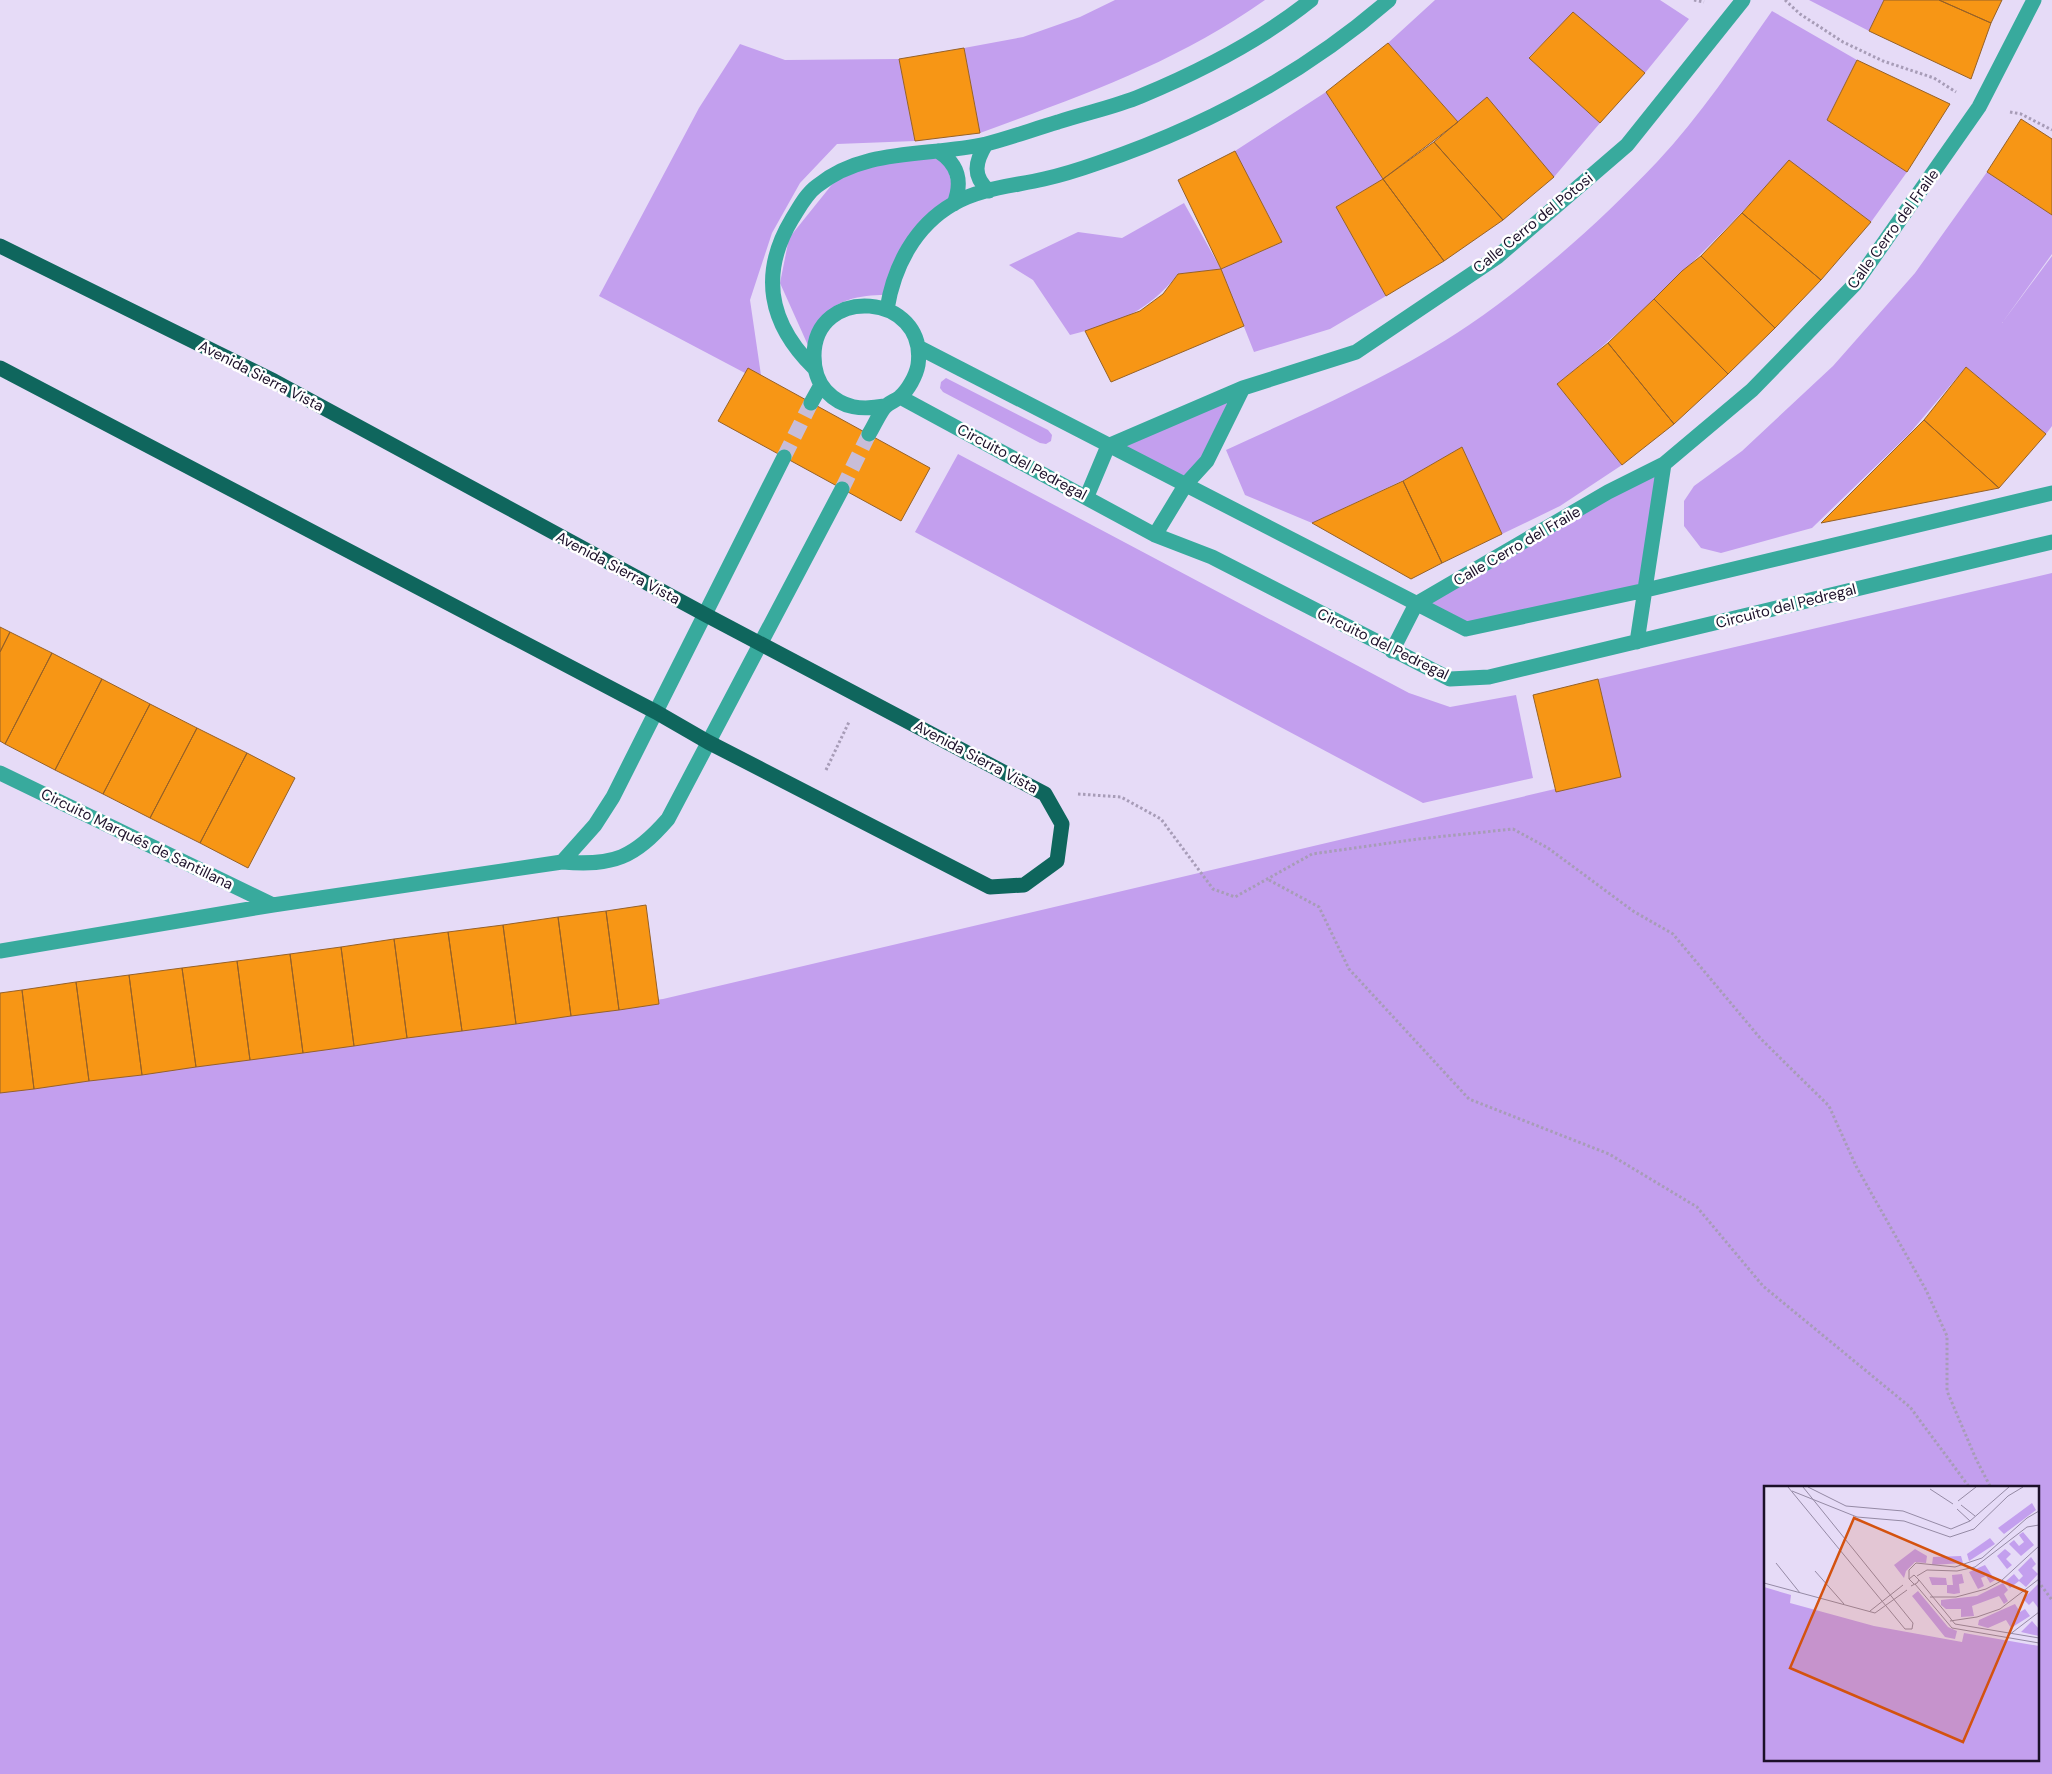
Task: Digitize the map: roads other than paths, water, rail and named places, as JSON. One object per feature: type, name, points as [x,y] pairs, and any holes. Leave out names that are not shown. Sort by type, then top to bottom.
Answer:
[{"type":"main road","name":"Avenida Sierra Vista","points":[[0,246],[274,381],[706,615],[1045,794],[1062,824],[1057,861],[1024,885],[990,887],[708,742],[656,712],[0,368]]},
{"type":"street","points":[[814,368],[799,354],[785,334],[774,309],[772,284],[775,256],[782,234],[801,204],[816,186],[841,171],[870,159],[986,144],[1140,97],[1223,58],[1286,20],[1311,0]]},
{"type":"street","points":[[886,309],[891,287],[908,248],[931,221],[954,204],[989,191],[1055,176],[1159,141],[1265,89],[1354,30],[1389,0]]},
{"type":"street","name":"Calle Cerro del Potosi","points":[[1108,446],[1243,388],[1356,352],[1497,257],[1627,145],[1742,0]]},
{"type":"street","name":"Calle Cerro del Fraile","points":[[1416,604],[1608,492],[1664,464],[1752,390],[1855,284],[1979,108],[2034,0]]},
{"type":"street","points":[[986,144],[976,164],[976,175],[981,184],[989,191]]},
{"type":"street","points":[[938,151],[956,167],[959,180],[954,204]]},
{"type":"street","points":[[868,305],[886,309],[901,318],[912,331],[918,347],[918,365],[912,382],[900,397],[885,406],[867,410],[849,407],[833,398],[821,385],[814,368],[814,349],[820,331],[833,316],[849,307],[868,305]]},
{"type":"street","points":[[918,347],[1466,629],[1646,590],[2052,493]]},
{"type":"street","points":[[811,404],[821,385]]},
{"type":"street","points":[[1155,535],[1186,484],[1207,461],[1243,388]]},
{"type":"street","name":"Circuito del Pedregal","points":[[900,397],[1087,496],[1155,535],[1212,557],[1450,679],[1489,677],[2052,542]]},
{"type":"street","points":[[869,434],[885,406]]},
{"type":"street","points":[[1087,496],[1108,446]]},
{"type":"street","points":[[562,862],[595,825],[613,797],[784,458]]},
{"type":"street","points":[[1637,642],[1664,464]]},
{"type":"street","points":[[708,742],[842,489]]},
{"type":"street","points":[[1392,650],[1416,604]]},
{"type":"street","name":"Circuito Marqués de Santillana","points":[[0,951],[273,905],[562,862],[592,864],[622,858],[648,842],[668,819],[708,742]]},
{"type":"street","name":"Circuito Marqués de Santillana","points":[[0,773],[273,905]]},
{"type":"tunnel","points":[[784,457],[811,403]]},
{"type":"tunnel","points":[[842,489],[869,434]]}]
